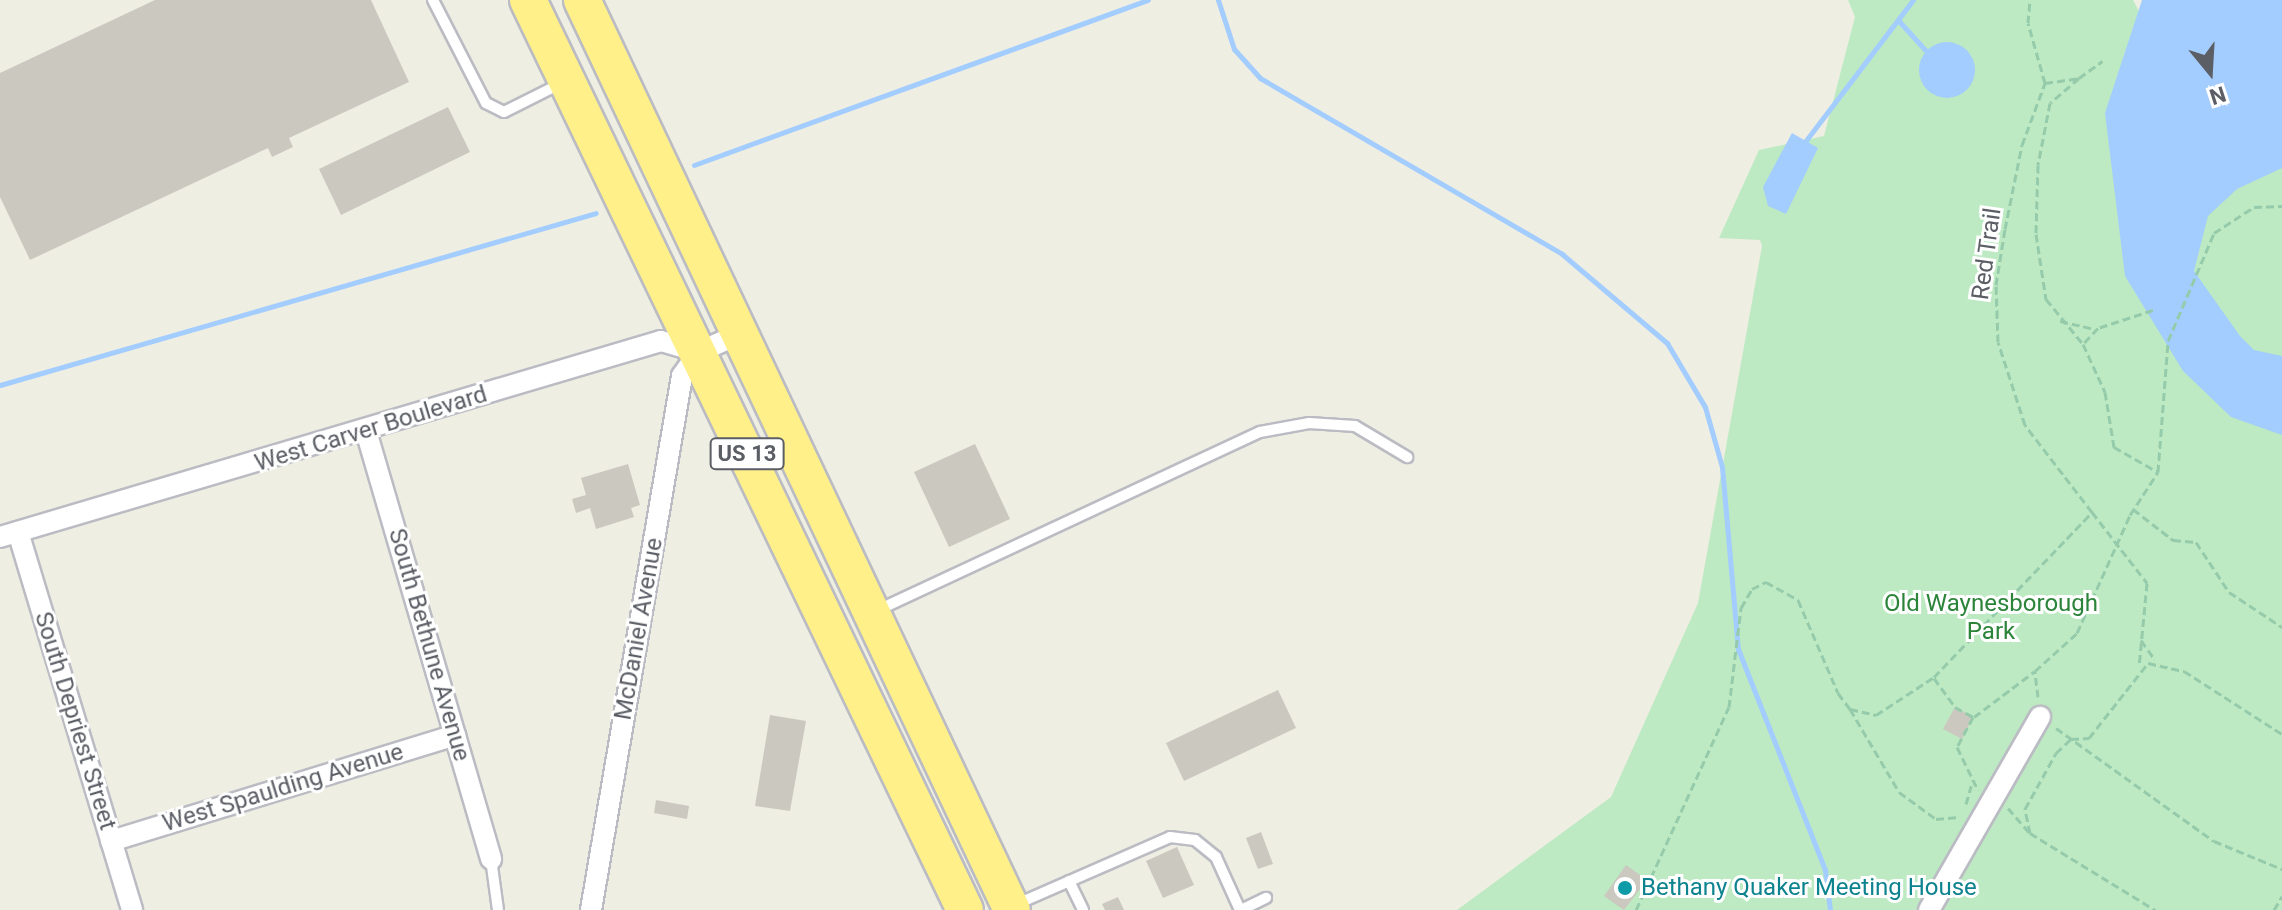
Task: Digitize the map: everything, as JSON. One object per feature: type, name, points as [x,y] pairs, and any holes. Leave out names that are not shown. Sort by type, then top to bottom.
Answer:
[{"type":"highway","name":"US 13","points":[[528,0],[564,82],[699,352],[965,910]]},
{"type":"highway","name":"US 13","points":[[582,0],[1009,909]]},
{"type":"street","points":[[699,352],[739,334]]},
{"type":"street","name":"West Carver Boulevard","points":[[9,534],[366,431],[661,341],[699,352]]},
{"type":"street","name":"McDaniel Avenue","points":[[591,910],[682,376],[699,352]]},
{"type":"street","name":"South Bethune Avenue","points":[[366,431],[491,859]]},
{"type":"street","name":"South Depriest Street","points":[[9,534],[132,910]]},
{"type":"street","points":[[1929,910],[2040,717]]},
{"type":"street","name":"West Spaulding Avenue","points":[[111,841],[455,735]]},
{"type":"lane","points":[[433,0],[486,103],[504,112],[564,82]]},
{"type":"lane","points":[[872,612],[1260,432],[1309,423],[1355,426],[1407,457]]},
{"type":"lane","points":[[1009,909],[1170,837],[1195,840],[1216,857],[1240,910],[1266,898]]},
{"type":"lane","points":[[491,859],[498,910]]},
{"type":"lane","points":[[1069,881],[1083,910]]},
{"type":"path","points":[[2030,0],[2028,23],[2045,83],[2079,78]]},
{"type":"path","points":[[2102,61],[2050,103],[2038,165],[2042,284],[2057,320],[2083,344],[2105,392],[2114,447],[2158,472]]},
{"type":"path","name":"Red Trail","points":[[2045,83],[2022,145],[2005,229],[1996,285],[1998,342],[2025,425],[2147,583],[2139,667]]},
{"type":"path","points":[[1636,910],[1709,758],[1729,707],[1741,608],[1752,589],[1766,582],[1798,600],[1824,669],[1850,709],[1881,773],[1936,819],[1953,822],[1963,815],[1971,786],[1957,747],[1973,717],[2035,671],[2077,633],[2133,509],[2158,472],[2168,341],[2214,233],[2254,207],[2282,206]]},
{"type":"path","points":[[2057,320],[2098,328],[2121,324],[2153,310]]},
{"type":"path","points":[[2083,344],[2098,328]]},
{"type":"path","points":[[2133,509],[2173,540],[2196,542],[2229,592],[2282,627]]},
{"type":"path","points":[[1850,709],[1876,715],[1934,677],[2092,512]]},
{"type":"path","points":[[2140,637],[2156,661],[2282,734]]},
{"type":"path","points":[[2071,739],[2089,738],[2139,667],[2156,661]]},
{"type":"path","points":[[2035,671],[2040,717],[2214,841],[2282,869]]},
{"type":"path","points":[[1934,677],[1955,707],[1973,717]]},
{"type":"path","points":[[2030,833],[2025,809],[2071,739]]},
{"type":"path","points":[[1971,786],[1993,799],[2030,833],[2155,910]]},
{"type":"path","points":[[2274,910],[2282,896]]},
{"type":"green space","name":"Old Waynesborough Park","points":[[1848,0],[2133,0],[2182,93],[2282,115],[2282,910],[1457,910],[1611,797],[1698,603],[1762,246],[1760,240],[1719,238],[1759,150],[1824,136],[1855,17]]},
{"type":"water","points":[[2142,0],[2282,0],[2282,168],[2237,189],[2208,216],[2194,271],[2240,336],[2254,350],[2282,356],[2282,435],[2231,417],[2183,371],[2125,276],[2105,113]]},
{"type":"water","points":[[1947,42],[1967,50],[1975,70],[1967,90],[1947,98],[1927,90],[1919,70],[1927,50]]},
{"type":"water","points":[[1792,133],[1818,148],[1786,214],[1768,206],[1763,187]]},
{"type":"building","points":[[155,0],[371,0],[409,82],[289,138],[293,147],[272,157],[268,148],[30,260],[0,197],[0,73]]},
{"type":"building","points":[[448,107],[470,152],[341,215],[319,169]]},
{"type":"building","points":[[975,444],[1010,519],[949,547],[914,472]]},
{"type":"building","points":[[628,464],[640,505],[631,508],[634,517],[596,529],[590,508],[576,513],[572,499],[586,495],[581,478]]},
{"type":"building","points":[[1278,690],[1296,728],[1184,781],[1166,743]]},
{"type":"building","points":[[1955,707],[1973,717],[1962,739],[1943,729]]},
{"type":"building","points":[[770,715],[806,721],[790,811],[755,806]]},
{"type":"building","points":[[656,800],[689,806],[687,819],[654,813]]},
{"type":"building","points":[[1261,832],[1273,864],[1258,869],[1246,838]]},
{"type":"building","points":[[1177,847],[1194,885],[1163,898],[1146,861]]},
{"type":"building","name":"Bethany Quaker Meeting House","points":[[1626,865],[1647,880],[1624,910],[1604,896]]},
{"type":"building","points":[[1118,897],[1124,910],[1105,910],[1102,904]]},
{"type":"waterway","points":[[694,165],[1148,0]]},
{"type":"waterway","points":[[1218,0],[1234,49],[1260,78],[1562,254],[1667,343],[1705,407],[1722,467],[1738,649],[1825,870],[1830,910]]},
{"type":"waterway","points":[[1804,143],[1913,0]]},
{"type":"waterway","points":[[1898,20],[1927,52]]},
{"type":"waterway","points":[[0,385],[596,213]]},
{"type":"place","name":"Bethany Quaker Meeting House","points":[[1625,888]]}]
